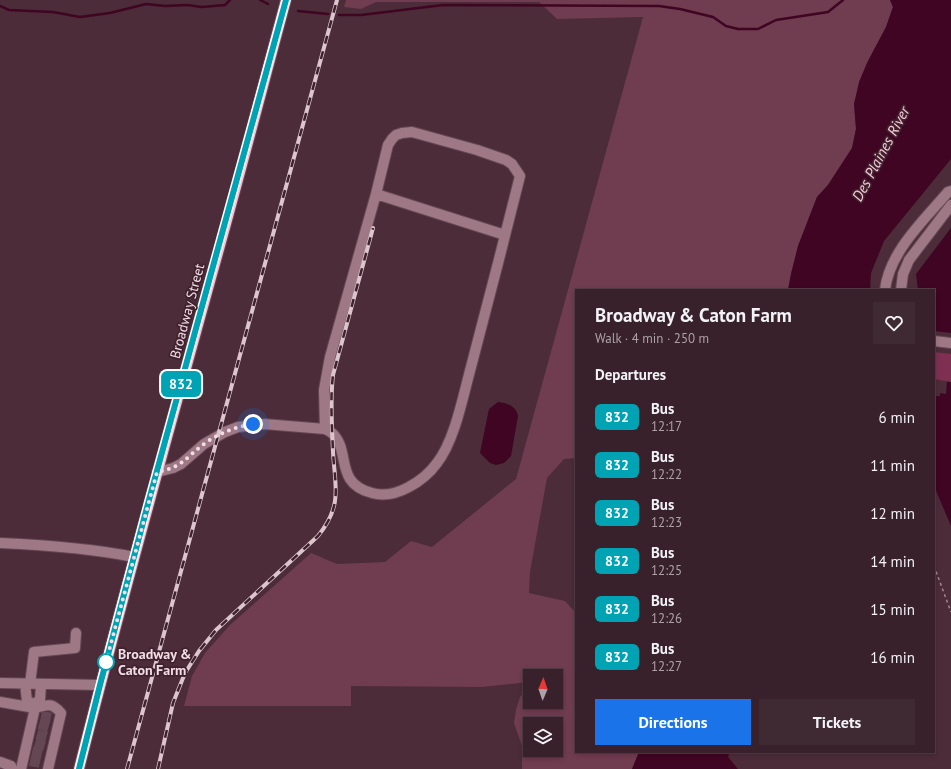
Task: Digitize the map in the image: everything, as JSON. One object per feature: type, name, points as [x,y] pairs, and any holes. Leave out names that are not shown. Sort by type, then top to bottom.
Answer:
[{"type":"main road","name":"Broadway Street","points":[[79,769],[134,557],[286,0]]},
{"type":"street","points":[[157,472],[173,468],[181,464],[204,444],[225,432],[238,427],[264,424],[325,429],[333,434],[338,442],[343,463],[350,478],[356,485],[366,492],[380,495],[393,493],[417,483],[428,474],[445,451],[464,393],[520,176],[512,164],[506,160],[478,150],[412,132],[396,135],[392,139],[388,145],[376,194],[330,357],[324,390],[325,429]]},
{"type":"street","points":[[885,289],[893,263],[899,252],[921,223],[948,192],[951,191]]},
{"type":"street","points":[[376,194],[505,235]]},
{"type":"street","points":[[901,289],[903,274],[909,260],[951,205]]},
{"type":"street","points":[[935,341],[951,343]]},
{"type":"street","points":[[0,543],[113,552],[134,557]]},
{"type":"street","points":[[40,739],[27,701],[32,684],[34,652],[75,648],[76,633]]},
{"type":"street","points":[[0,683],[100,685]]},
{"type":"street","points":[[32,684],[40,700],[40,739]]},
{"type":"street","points":[[0,702],[40,739]]},
{"type":"street","points":[[0,762],[11,766],[12,769]]},
{"type":"path","points":[[935,569],[951,612]]},
{"type":"shaded area","points":[[346,0],[890,0],[893,7],[886,27],[867,63],[854,104],[856,129],[852,148],[828,185],[817,197],[798,246],[788,289],[575,289],[575,458],[564,459],[547,478],[530,572],[529,593],[565,601],[575,612],[575,753],[639,753],[632,769],[522,769],[522,746],[514,723],[520,697],[523,693],[523,709],[563,709],[563,669],[523,669],[523,683],[482,687],[351,686],[351,706],[184,706],[192,676],[205,653],[230,625],[311,553],[337,564],[385,562],[411,541],[432,547],[516,479],[643,17],[557,19],[539,2],[376,2],[361,9],[344,7]]},
{"type":"water","name":"Des Plaines River","points":[[890,0],[951,0],[951,159],[884,241],[871,273],[870,289],[788,289],[798,246],[817,197],[828,185],[852,148],[856,129],[854,104],[859,82],[886,27],[893,7]]},
{"type":"water","points":[[951,228],[951,333],[935,331],[935,289],[918,289],[916,274]]},
{"type":"water","points":[[935,379],[951,382],[951,526],[935,488]]},
{"type":"water","points":[[498,402],[505,403],[513,407],[518,416],[511,456],[504,463],[496,465],[490,463],[480,453],[489,409]]},
{"type":"water","points":[[639,753],[730,753],[728,757],[738,769],[632,769]]},
{"type":"pier","points":[[935,379],[947,381],[946,394],[940,393],[940,396],[935,396]]},
{"type":"building","points":[[935,352],[951,354],[951,382],[935,379]]},
{"type":"waterway","points":[[0,6],[9,10],[53,12],[80,17],[110,13],[146,4],[202,7],[225,5],[230,0]]},
{"type":"waterway","points":[[260,0],[268,4]]},
{"type":"waterway","points":[[339,15],[361,15],[443,5],[659,6],[680,9],[713,17],[726,26],[738,29],[758,29],[776,20],[828,12],[843,0]]},
{"type":"waterway","points":[[298,11],[328,14]]},
{"type":"tunnel","points":[[41,716],[52,718]]},
{"type":"tunnel","points":[[39,724],[49,727]]},
{"type":"tunnel","points":[[37,734],[47,737]]},
{"type":"tunnel","points":[[35,743],[45,746]]},
{"type":"tunnel","points":[[32,752],[42,754]]},
{"type":"tunnel","points":[[30,761],[40,763]]},
{"type":"railway","points":[[127,769],[337,0]]},
{"type":"railway","points":[[158,769],[173,703],[185,673],[199,651],[216,630],[318,536],[331,515],[336,496],[332,413],[333,375],[373,228]]},
{"type":"bus line","name":"832","points":[[79,769],[149,500],[212,276],[286,0]]},
{"type":"place","name":"Broadway & Caton Farm","points":[[106,662]]},
{"type":"route","points":[[106,662],[157,472],[173,468],[181,464],[204,444],[231,429],[253,424]]}]
